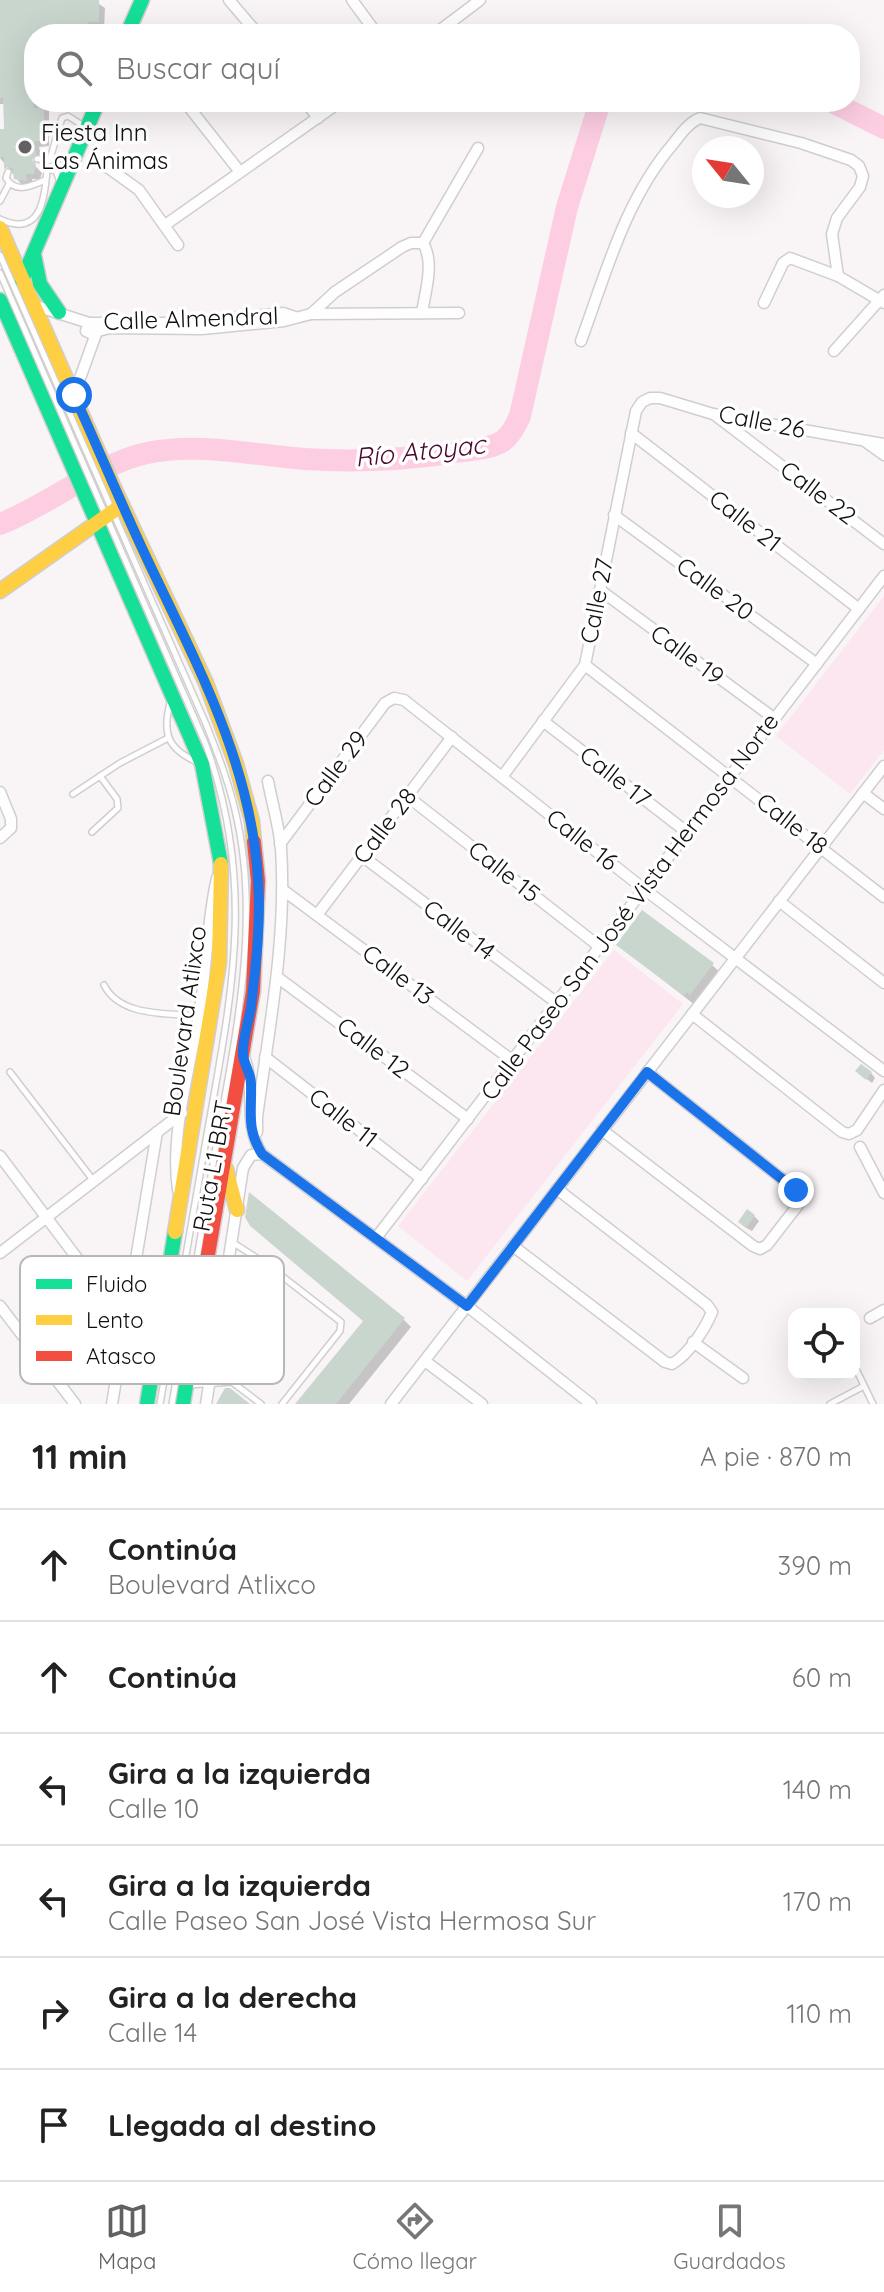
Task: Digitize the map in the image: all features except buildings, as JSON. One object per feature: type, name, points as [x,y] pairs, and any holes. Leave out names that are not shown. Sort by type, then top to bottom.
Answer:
[{"type":"main road","points":[[130,24],[137,3]]},
{"type":"main road","points":[[22,280],[94,112]]},
{"type":"main road","name":"Boulevard Atlixco","points":[[0,228],[74,395],[77,440],[109,514],[206,683],[236,764],[252,821],[258,881],[253,991],[208,1256]]},
{"type":"main road","points":[[33,251],[40,284],[59,312]]},
{"type":"main road","name":"Boulevard Atlixco","points":[[0,300],[77,440],[109,514],[172,695],[202,764],[217,832],[222,889],[219,963],[171,1256]]},
{"type":"main road","points":[[0,591],[109,514]]},
{"type":"main road","points":[[224,1161],[237,1210]]},
{"type":"main road","name":"Boulevard Atlixco","points":[[147,1404],[150,1384]]},
{"type":"main road","name":"Boulevard Atlixco","points":[[183,1404],[187,1385]]},
{"type":"street","points":[[229,0],[249,24]]},
{"type":"street","points":[[352,0],[370,24]]},
{"type":"street","points":[[447,24],[473,3]]},
{"type":"street","points":[[193,112],[240,172]]},
{"type":"street","points":[[314,112],[318,118]]},
{"type":"street","points":[[165,225],[326,112]]},
{"type":"street","points":[[581,341],[637,194],[666,152],[690,124],[700,118],[801,143],[851,160],[859,166],[863,176],[860,187],[837,218],[832,234],[838,276]]},
{"type":"street","points":[[422,313],[429,265],[428,252],[423,243],[478,148]]},
{"type":"street","points":[[103,164],[133,184],[178,245]]},
{"type":"street","name":"Calle Almendral","points":[[311,314],[335,292],[402,247],[423,243]]},
{"type":"street","points":[[764,303],[783,263],[790,258],[838,276],[883,300],[834,351]]},
{"type":"street","name":"Calle Almendral","points":[[33,305],[89,323],[188,323],[283,313],[295,317]]},
{"type":"street","points":[[295,317],[311,314],[459,313]]},
{"type":"street","name":"Calle Almendral","points":[[97,331],[110,328],[202,329],[284,321],[295,317]]},
{"type":"street","points":[[74,395],[97,331],[86,331],[89,323]]},
{"type":"street","name":"Calle 26","points":[[642,402],[660,398],[713,414],[884,444]]},
{"type":"street","name":"Calle 27","points":[[502,777],[585,665],[631,433],[636,411],[642,402]]},
{"type":"street","name":"Calle 22","points":[[713,414],[884,544]]},
{"type":"street","name":"Calle 21","points":[[631,433],[859,609]]},
{"type":"street","points":[[865,441],[884,455]]},
{"type":"street","name":"Calle 20","points":[[614,515],[817,664]]},
{"type":"street","name":"Calle Paseo San José Vista Hermosa Norte","points":[[376,1238],[884,576]]},
{"type":"street","name":"Calle 19","points":[[600,590],[775,719]]},
{"type":"street","name":"Calle 18","points":[[585,665],[884,897]]},
{"type":"street","name":"Calle 16","points":[[394,698],[404,700],[644,889],[884,1071]]},
{"type":"street","name":"Calle 29","points":[[280,844],[385,703],[394,698]]},
{"type":"street","name":"Calle 17","points":[[543,721],[688,833]]},
{"type":"street","name":"Calle 28","points":[[317,915],[452,737]]},
{"type":"street","points":[[391,1404],[884,766]]},
{"type":"street","points":[[262,1154],[257,1117],[277,977],[283,890],[280,844],[268,781]]},
{"type":"street","points":[[0,792],[11,819],[11,828],[0,838]]},
{"type":"street","points":[[863,793],[884,809]]},
{"type":"street","name":"Calle 15","points":[[407,796],[600,947]]},
{"type":"street","name":"Calle 14","points":[[362,856],[557,1003]]},
{"type":"street","points":[[180,1200],[175,1154],[199,1016],[210,911],[221,860]]},
{"type":"street","name":"Calle 13","points":[[283,890],[513,1061]]},
{"type":"street","points":[[779,901],[884,983]]},
{"type":"street","name":"Calle 12","points":[[277,977],[468,1119]]},
{"type":"street","points":[[692,1014],[842,1132],[849,1134],[857,1130],[884,1090]]},
{"type":"street","points":[[243,1055],[251,1081],[249,1119],[253,1139],[262,1154],[467,1306],[591,1404]]},
{"type":"street","name":"Calle 11","points":[[265,1057],[422,1179]]},
{"type":"street","points":[[602,1130],[760,1249],[767,1245],[798,1205],[800,1197],[796,1190],[647,1072]]},
{"type":"street","points":[[0,1253],[182,1113]]},
{"type":"street","points":[[137,1256],[157,1132]]},
{"type":"street","points":[[860,1147],[884,1193]]},
{"type":"street","points":[[230,1256],[246,1161],[251,1155],[262,1154]]},
{"type":"street","points":[[0,1156],[75,1256]]},
{"type":"street","points":[[513,1246],[665,1362],[672,1364],[693,1342],[712,1312],[707,1305],[557,1189]]},
{"type":"street","points":[[0,1306],[20,1332]]},
{"type":"street","points":[[870,1318],[884,1310]]},
{"type":"street","points":[[693,1342],[743,1378]]},
{"type":"street","points":[[425,1361],[482,1404]]},
{"type":"street","points":[[60,1384],[75,1404]]},
{"type":"street","points":[[112,1404],[115,1384]]},
{"type":"street","points":[[206,1404],[209,1384]]},
{"type":"lane","points":[[0,219],[17,225],[34,219],[46,194],[47,169],[62,118],[68,116],[79,123],[81,141]]},
{"type":"lane","points":[[37,159],[74,157]]},
{"type":"lane","points":[[47,169],[56,171],[61,187]]},
{"type":"lane","points":[[0,201],[6,177],[20,188],[32,187],[46,179]]},
{"type":"lane","points":[[0,255],[77,440]]},
{"type":"lane","points":[[0,273],[77,440]]},
{"type":"lane","name":"Ruta L1 BRT","points":[[109,514],[206,745],[226,806],[235,862],[237,919],[230,996],[185,1256]]},
{"type":"lane","name":"Ruta L1 BRT","points":[[109,514],[218,755],[236,812],[246,888],[246,957],[198,1256]]},
{"type":"lane","points":[[172,695],[166,726],[168,738],[177,750],[202,764]]},
{"type":"lane","points":[[73,794],[168,738]]},
{"type":"lane","points":[[92,832],[118,808],[117,799],[100,776]]},
{"type":"lane","points":[[104,985],[109,995],[125,1007],[199,1016]]},
{"type":"lane","points":[[10,1072],[94,1181]]},
{"type":"lane","points":[[232,1242],[251,1256]]},
{"type":"lane","points":[[282,1404],[340,1331],[341,1322],[284,1278]]},
{"type":"lane","points":[[860,1378],[873,1404]]},
{"type":"lane","name":"Ruta L1 BRT","points":[[160,1404],[163,1384]]},
{"type":"lane","name":"Ruta L1 BRT","points":[[172,1404],[175,1384]]},
{"type":"lane","points":[[187,1385],[209,1384]]},
{"type":"lane","points":[[235,1384],[261,1404]]},
{"type":"lane","points":[[830,1404],[864,1386]]},
{"type":"shaded area","points":[[884,596],[884,750],[850,794],[776,736]]},
{"type":"shaded area","points":[[614,950],[683,1004],[467,1281],[398,1226]]},
{"type":"waterway","name":"Río Atoyac","points":[[0,524],[110,466],[147,453],[206,449],[304,459],[377,460],[477,449],[503,441],[520,416],[567,207],[597,112]]},
{"type":"waterway","name":"Río Atoyac","points":[[852,112],[884,128]]},
{"type":"traffic: fast","points":[[131,24],[142,0]]},
{"type":"traffic: fast","points":[[22,280],[94,112]]},
{"type":"traffic: fast","points":[[34,255],[40,284],[59,312]]},
{"type":"traffic: fast","points":[[0,300],[202,764],[221,864]]},
{"type":"traffic: fast","points":[[171,1256],[175,1232]]},
{"type":"traffic: fast","points":[[147,1404],[150,1384]]},
{"type":"traffic: fast","points":[[183,1404],[186,1384]]},
{"type":"traffic: slow","points":[[0,228],[114,488],[206,683],[236,764],[252,821],[254,842]]},
{"type":"traffic: slow","points":[[0,591],[122,505]]},
{"type":"traffic: slow","points":[[175,1232],[219,963],[221,864]]},
{"type":"traffic: slow","points":[[226,1169],[237,1210]]},
{"type":"traffic: jam","points":[[208,1256],[253,991],[258,881],[254,842]]},
{"type":"place","name":"Fiesta Inn Las Ánimas","points":[[25,147]]},
{"type":"route","points":[[74,395],[206,683],[236,764],[252,821],[258,881],[258,926],[253,991],[243,1055],[251,1081],[249,1119],[253,1139],[262,1154],[467,1306],[647,1072],[796,1190]]}]
